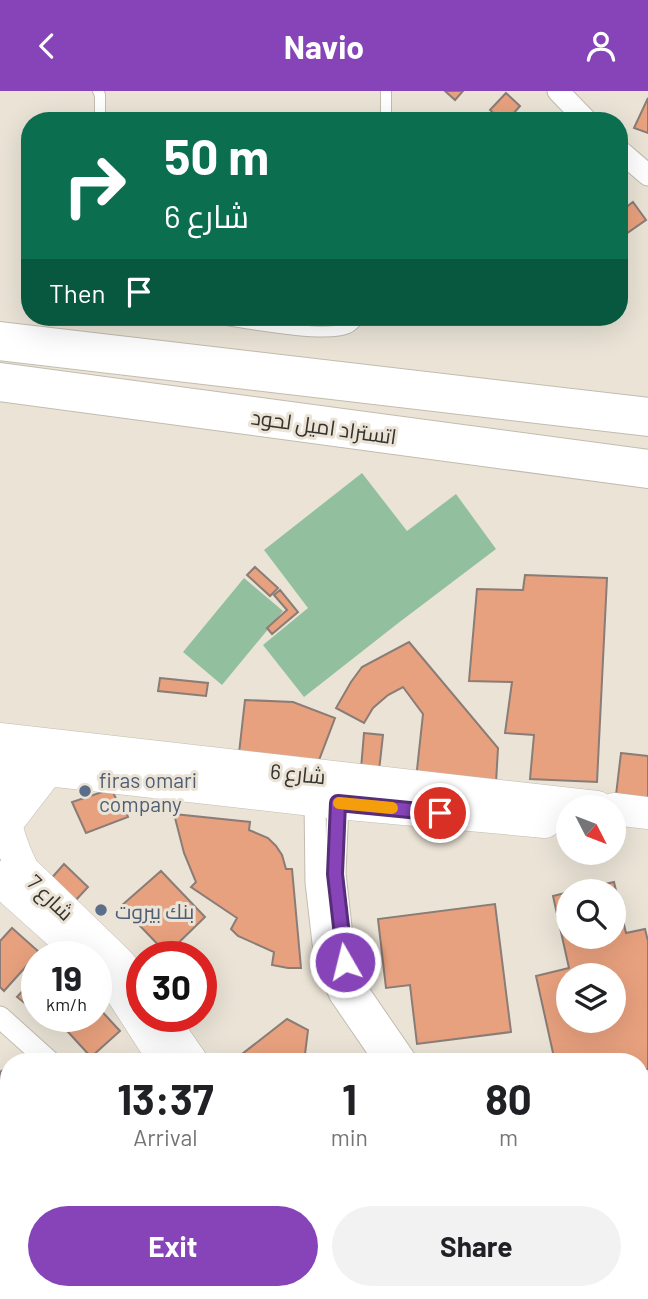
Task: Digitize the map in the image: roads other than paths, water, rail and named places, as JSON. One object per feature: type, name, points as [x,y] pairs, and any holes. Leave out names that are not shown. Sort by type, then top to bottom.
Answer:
[{"type":"highway","points":[[0,341],[648,417]]},
{"type":"highway","name":"اتستراد اميل لحود","points":[[0,382],[648,469]]},
{"type":"main road","name":"شارع 6","points":[[3,751],[48,770],[326,802],[556,824]]},
{"type":"main road","name":"شارع 6","points":[[3,751],[556,803]]},
{"type":"main road","name":"شارع 7","points":[[3,751],[1,797],[9,845],[23,870],[126,971]]},
{"type":"main road","points":[[4,827],[48,770]]},
{"type":"main road","points":[[626,810],[648,813]]},
{"type":"main road","points":[[626,830],[648,832]]},
{"type":"main road","name":"شارع 7","points":[[0,877],[68,941]]},
{"type":"main road","points":[[112,983],[121,992],[160,1053]]},
{"type":"main road","points":[[171,1032],[185,1053]]},
{"type":"street","points":[[558,91],[578,112]]},
{"type":"street","points":[[628,158],[648,175]]},
{"type":"street","points":[[326,802],[316,882],[329,971],[340,995],[380,1053]]},
{"type":"street","points":[[326,802],[345,962],[352,982],[401,1053]]},
{"type":"street","points":[[3,1026],[38,1053]]},
{"type":"lane","points":[[98,91],[100,112]]},
{"type":"lane","points":[[386,91],[386,112]]},
{"type":"lane","points":[[266,326],[329,332],[352,326]]},
{"type":"place","name":"firas omari company","points":[[85,791]]},
{"type":"place","name":"بنك بيروت","points":[[101,910]]}]
